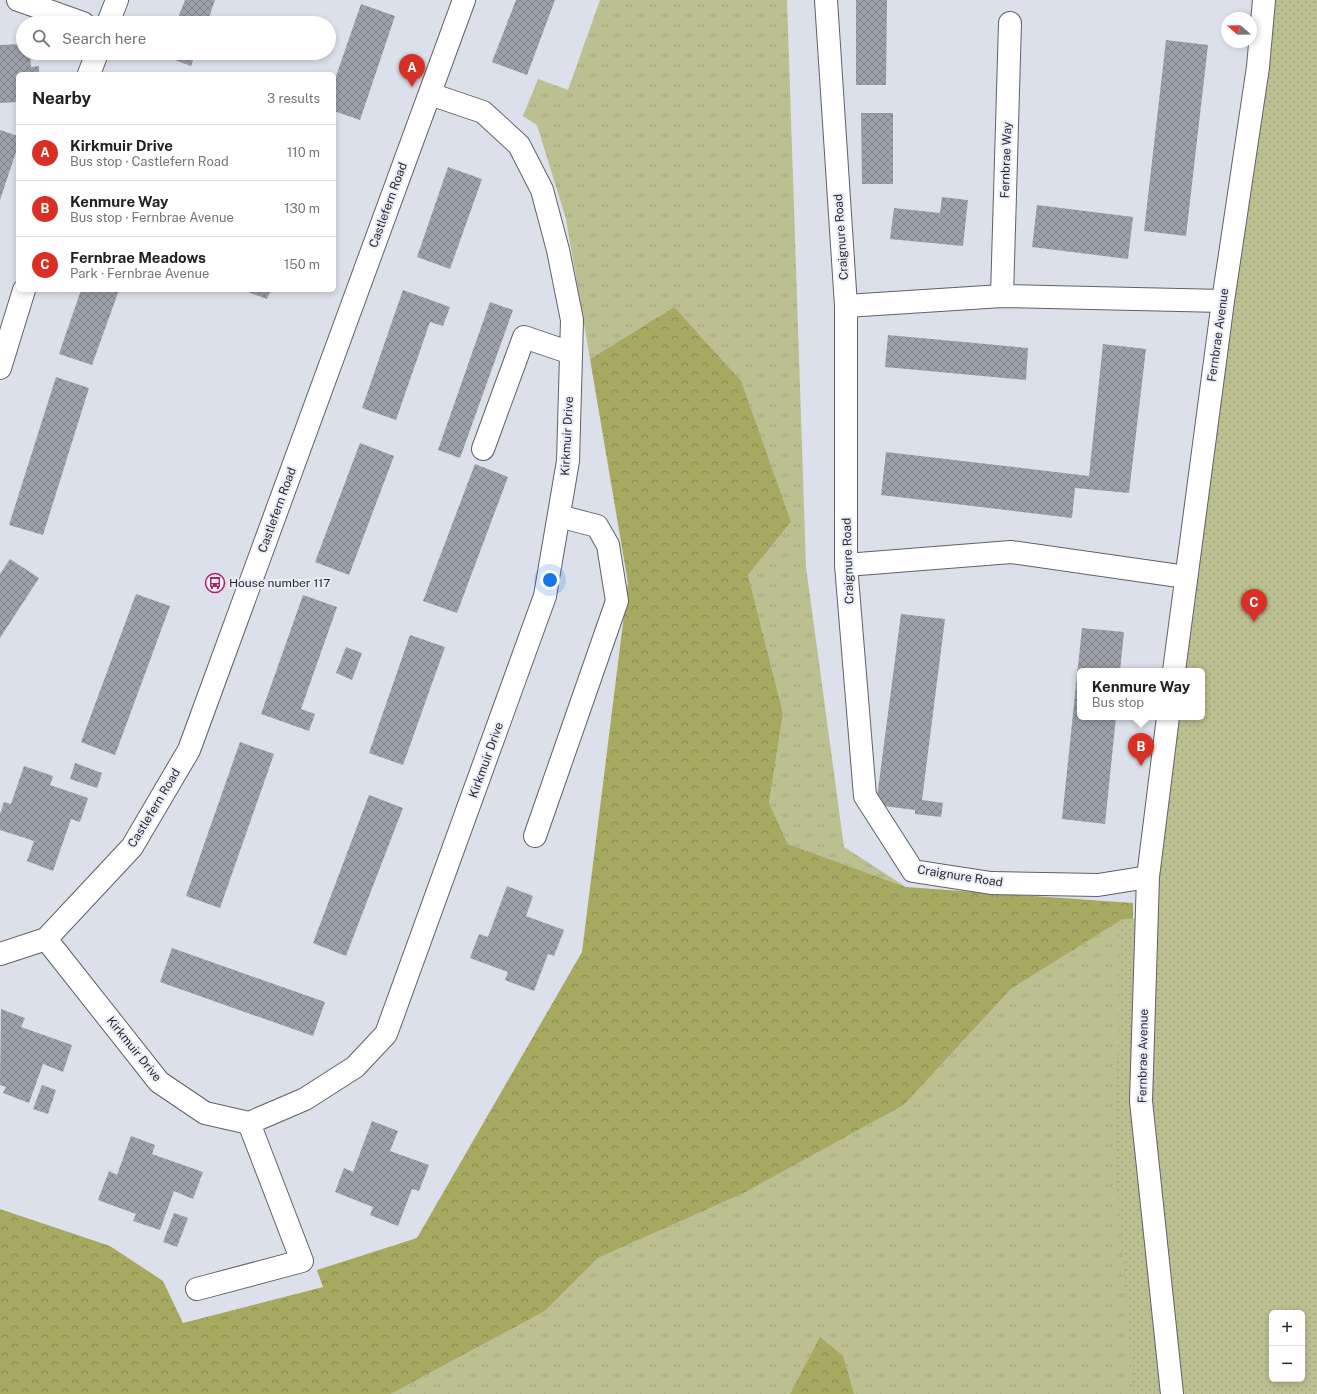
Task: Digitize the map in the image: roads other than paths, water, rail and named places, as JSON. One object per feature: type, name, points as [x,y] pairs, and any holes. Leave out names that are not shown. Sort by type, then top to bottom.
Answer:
[{"type":"street","points":[[18,0],[63,16]]},
{"type":"street","points":[[111,16],[118,0]]},
{"type":"street","name":"Castlefern Road","points":[[0,954],[46,939],[132,847],[189,750],[464,0]]},
{"type":"street","name":"Craignure Road","points":[[826,0],[846,306],[846,565],[865,796],[913,871],[991,883],[1098,886],[1148,877]]},
{"type":"street","name":"Fernbrae Avenue","points":[[1174,668],[1223,301],[1258,67],[1264,0]]},
{"type":"street","name":"Fernbrae Way","points":[[1002,296],[1010,23]]},
{"type":"street","points":[[90,72],[94,60]]},
{"type":"street","name":"Kirkmuir Drive","points":[[46,939],[159,1082],[205,1113],[249,1123],[305,1099],[355,1067],[386,1034],[545,596],[568,461],[572,320],[558,250],[542,190],[519,145],[483,112],[430,94]]},
{"type":"street","points":[[0,368],[23,292]]},
{"type":"street","points":[[846,306],[1002,296],[1223,301]]},
{"type":"street","points":[[483,449],[524,337],[571,353]]},
{"type":"street","points":[[535,836],[617,601],[608,545],[596,526],[559,516]]},
{"type":"street","points":[[846,565],[1011,552],[1186,577]]},
{"type":"street","name":"Fernbrae Avenue","points":[[1168,720],[1148,877],[1141,1101],[1172,1394]]},
{"type":"street","points":[[197,1289],[302,1261],[249,1123]]},
{"type":"place","name":"Kirkmuir Drive","points":[[412,87]]},
{"type":"place","name":"House number 117","points":[[215,583]]},
{"type":"place","name":"Fernbrae Meadows","points":[[1254,622]]},
{"type":"place","name":"Kenmure Way","points":[[1141,766]]}]
